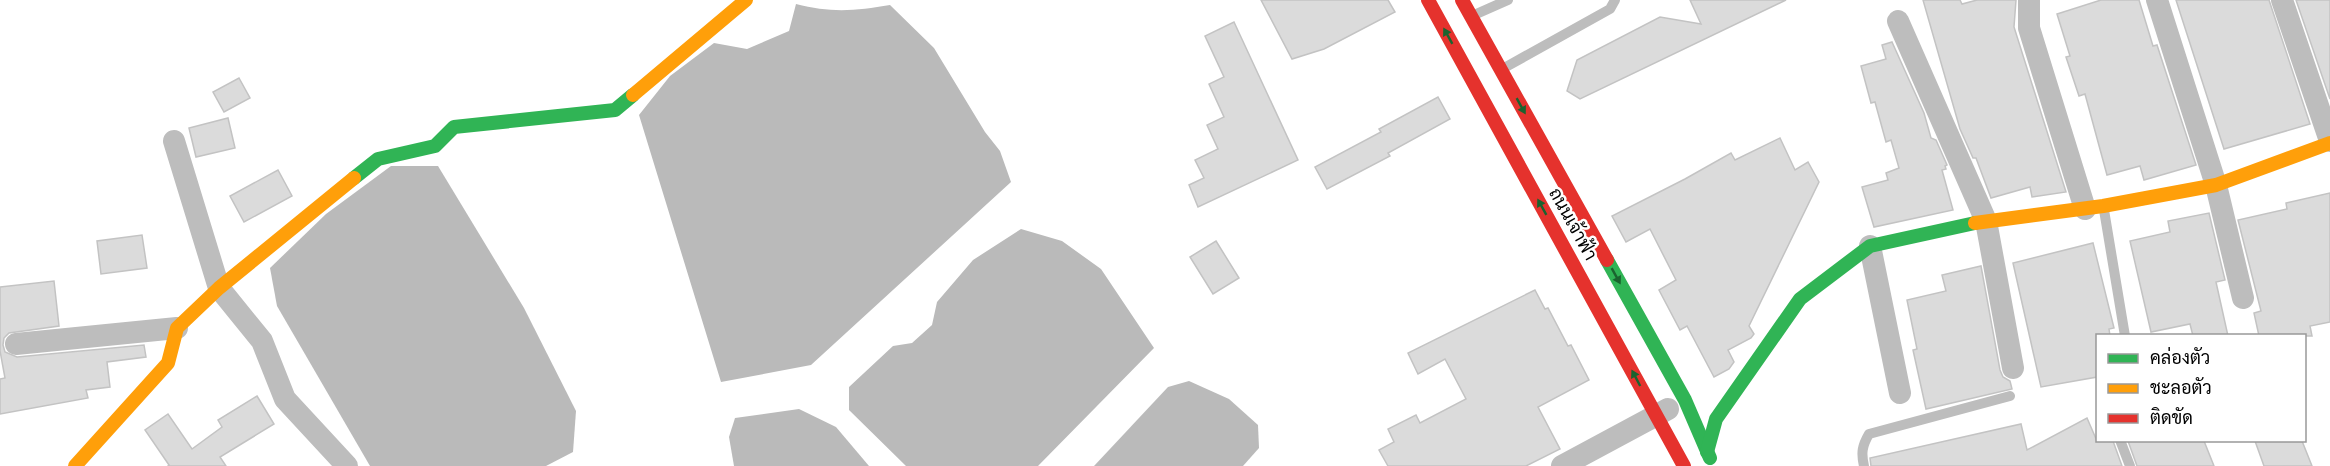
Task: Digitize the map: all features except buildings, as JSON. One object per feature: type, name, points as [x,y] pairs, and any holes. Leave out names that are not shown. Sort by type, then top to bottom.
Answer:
[{"type":"street","points":[[75,466],[168,363],[177,328],[219,288],[378,159],[435,146],[454,127],[615,110],[746,0]]},
{"type":"street","name":"ถนนเจ้าฟ้า","points":[[1428,0],[1684,466]]},
{"type":"street","name":"ถนนเจ้าฟ้า","points":[[1462,0],[1685,400],[1714,466]]},
{"type":"street","points":[[2029,0],[2029,28],[2094,207]]},
{"type":"street","points":[[2157,0],[2216,185],[2243,298]]},
{"type":"street","points":[[1707,452],[1716,419],[1800,298],[1870,246],[1986,221],[2094,207],[2216,185],[2330,142],[2282,0]]},
{"type":"street","points":[[1898,21],[1986,221],[2013,368]]},
{"type":"street","points":[[174,141],[219,288],[262,341],[285,399],[343,465]]},
{"type":"street","points":[[1870,246],[1900,393]]},
{"type":"street","points":[[15,344],[177,328]]},
{"type":"street","points":[[1562,466],[1685,400]]},
{"type":"lane","points":[[1471,16],[1508,0]]},
{"type":"lane","points":[[1501,70],[1610,9],[1615,0]]},
{"type":"lane","points":[[2094,207],[2125,334]]},
{"type":"lane","points":[[1864,466],[1863,445],[1869,434],[2010,396]]},
{"type":"lane","points":[[2120,442],[2130,466]]},
{"type":"shaded area","points":[[796,4],[820,9],[843,10],[890,5],[934,48],[985,132],[1000,151],[1011,182],[811,365],[721,382],[639,115],[670,76],[714,43],[747,49],[789,31]]},
{"type":"shaded area","points":[[391,166],[438,166],[524,308],[576,411],[573,452],[546,466],[370,466],[277,306],[270,268],[326,214]]},
{"type":"shaded area","points":[[1021,229],[1062,241],[1101,269],[1154,348],[1038,466],[906,466],[849,410],[849,387],[893,346],[912,343],[932,325],[937,302],[973,260]]},
{"type":"shaded area","points":[[1189,381],[1229,399],[1258,425],[1259,448],[1243,466],[1094,466],[1168,387]]},
{"type":"shaded area","points":[[799,409],[836,427],[869,466],[734,466],[729,437],[735,418]]},
{"type":"traffic: fast","points":[[354,178],[378,159],[435,146],[454,127],[615,110],[633,95]]},
{"type":"traffic: fast","points":[[1707,452],[1716,419],[1800,299],[1870,246],[1975,223]]},
{"type":"traffic: fast","points":[[1607,260],[1685,400],[1710,458]]},
{"type":"traffic: slow","points":[[633,95],[746,0]]},
{"type":"traffic: slow","points":[[1975,223],[2103,206],[2216,185],[2330,143]]},
{"type":"traffic: slow","points":[[75,466],[168,363],[177,328],[219,288],[354,178]]},
{"type":"traffic: jam","points":[[1428,0],[1684,466]]},
{"type":"traffic: jam","points":[[1462,0],[1607,260]]}]
